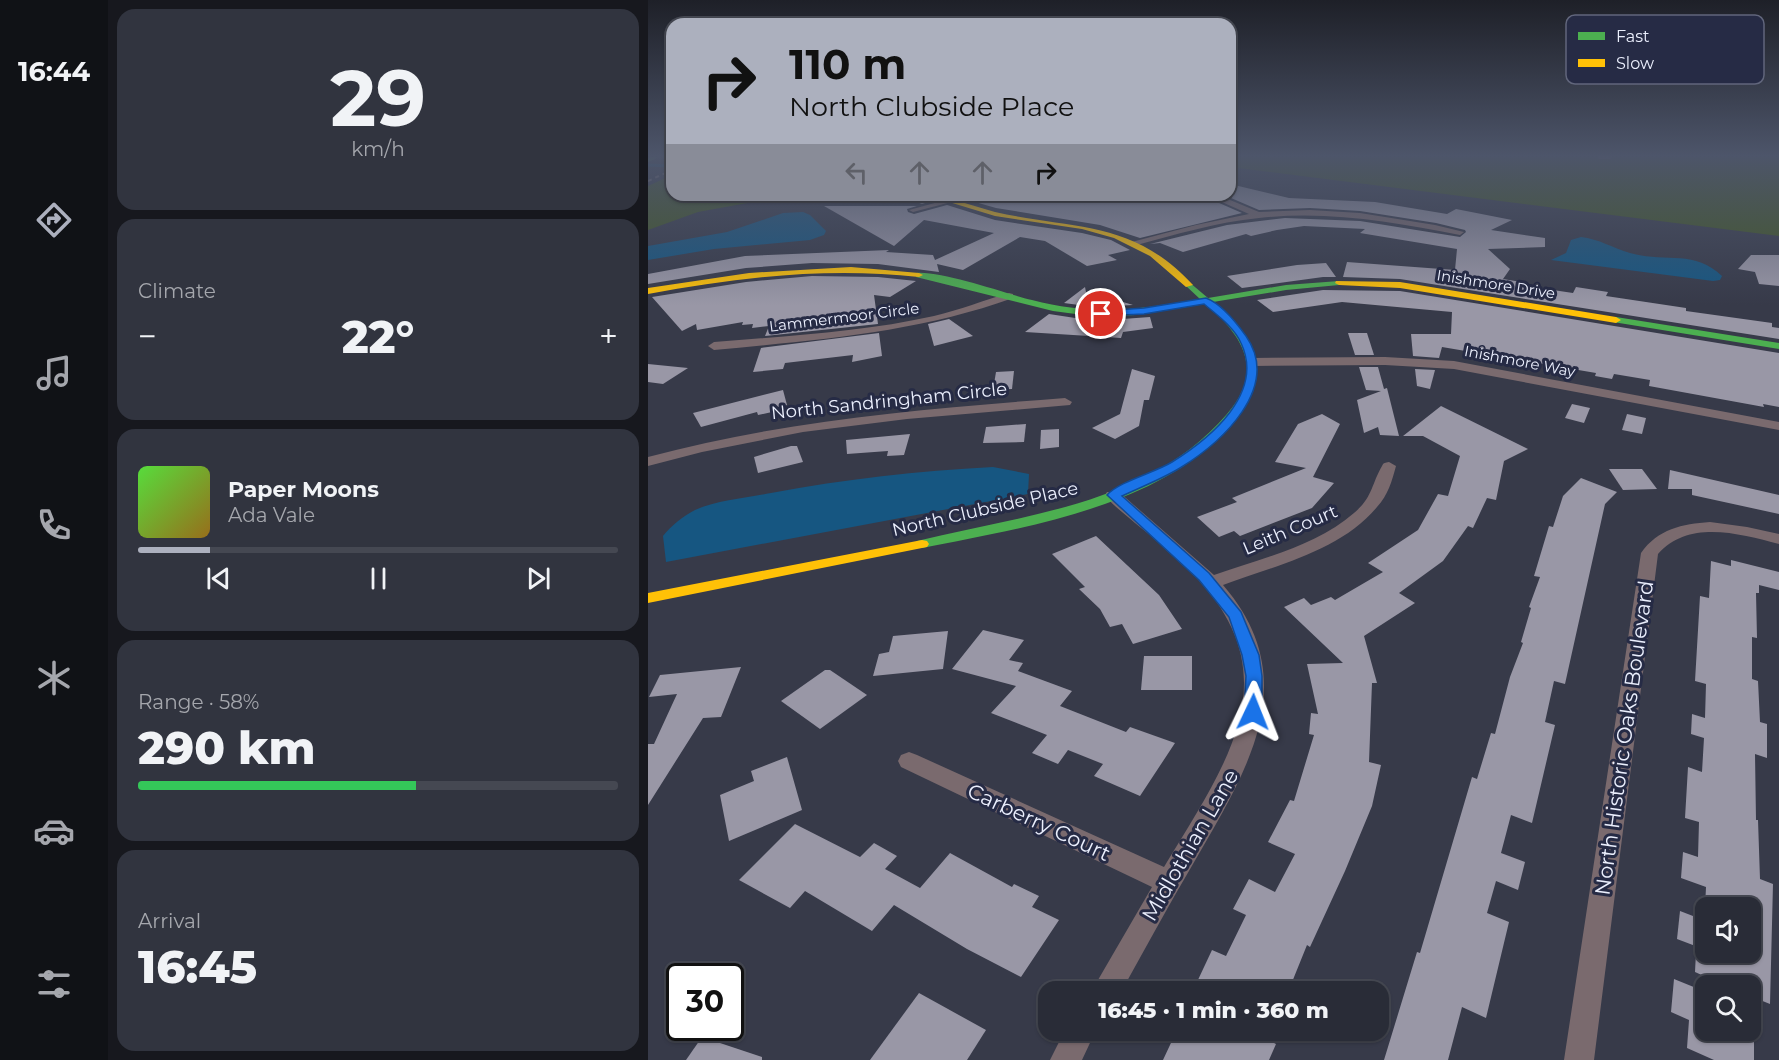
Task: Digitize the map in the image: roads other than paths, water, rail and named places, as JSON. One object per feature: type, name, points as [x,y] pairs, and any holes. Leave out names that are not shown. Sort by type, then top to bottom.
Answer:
[{"type":"street","points":[[913,210],[928,206]]},
{"type":"street","points":[[970,206],[996,214],[1104,233],[1133,243],[1152,253],[1227,319],[1247,344],[1251,362]]},
{"type":"street","points":[[1242,206],[1258,215]]},
{"type":"street","points":[[1133,243],[1258,215],[1313,212],[1355,214],[1460,232]]},
{"type":"street","name":"Inishmore Drive","points":[[648,291],[750,276],[852,271],[898,273],[944,279],[1058,310],[1101,314],[1144,311],[1320,282],[1383,283],[1779,346]]},
{"type":"street","name":"Lammermoor Circle","points":[[714,346],[906,326],[957,315],[1009,296]]},
{"type":"street","name":"Inishmore Way","points":[[1251,362],[1385,361],[1454,365],[1779,426]]},
{"type":"street","name":"North Clubside Place","points":[[648,598],[1021,524],[1066,512],[1113,495],[1175,465],[1217,435],[1236,413],[1245,397],[1251,378],[1251,362]]},
{"type":"street","name":"North Sandringham Circle","points":[[648,462],[751,435],[824,423],[1065,402]]},
{"type":"street","name":"Leith Court","points":[[1211,583],[1320,541],[1349,526],[1379,495],[1389,466]]},
{"type":"street","name":"Midlothian Lane","points":[[1111,981],[1234,770],[1244,747],[1253,712],[1254,676],[1248,644],[1236,615],[1211,583],[1113,495]]},
{"type":"street","name":"North Historic Oaks Boulevard","points":[[1579,1060],[1650,553],[1660,541],[1671,534],[1701,528],[1733,529],[1779,539]]},
{"type":"street","name":"Carberry Court","points":[[909,761],[1169,882]]},
{"type":"street","points":[[1065,1060],[1076,1041]]},
{"type":"water","points":[[803,212],[810,215],[826,231],[824,235],[810,240],[714,249],[648,260],[648,246],[727,232],[783,213]]},
{"type":"water","points":[[1581,237],[1643,256],[1690,259],[1701,262],[1722,276],[1720,280],[1713,281],[1551,260],[1566,253],[1571,240]]},
{"type":"water","points":[[993,467],[1029,474],[1028,494],[666,562],[663,536],[686,515],[713,504],[854,480],[909,473]]}]
